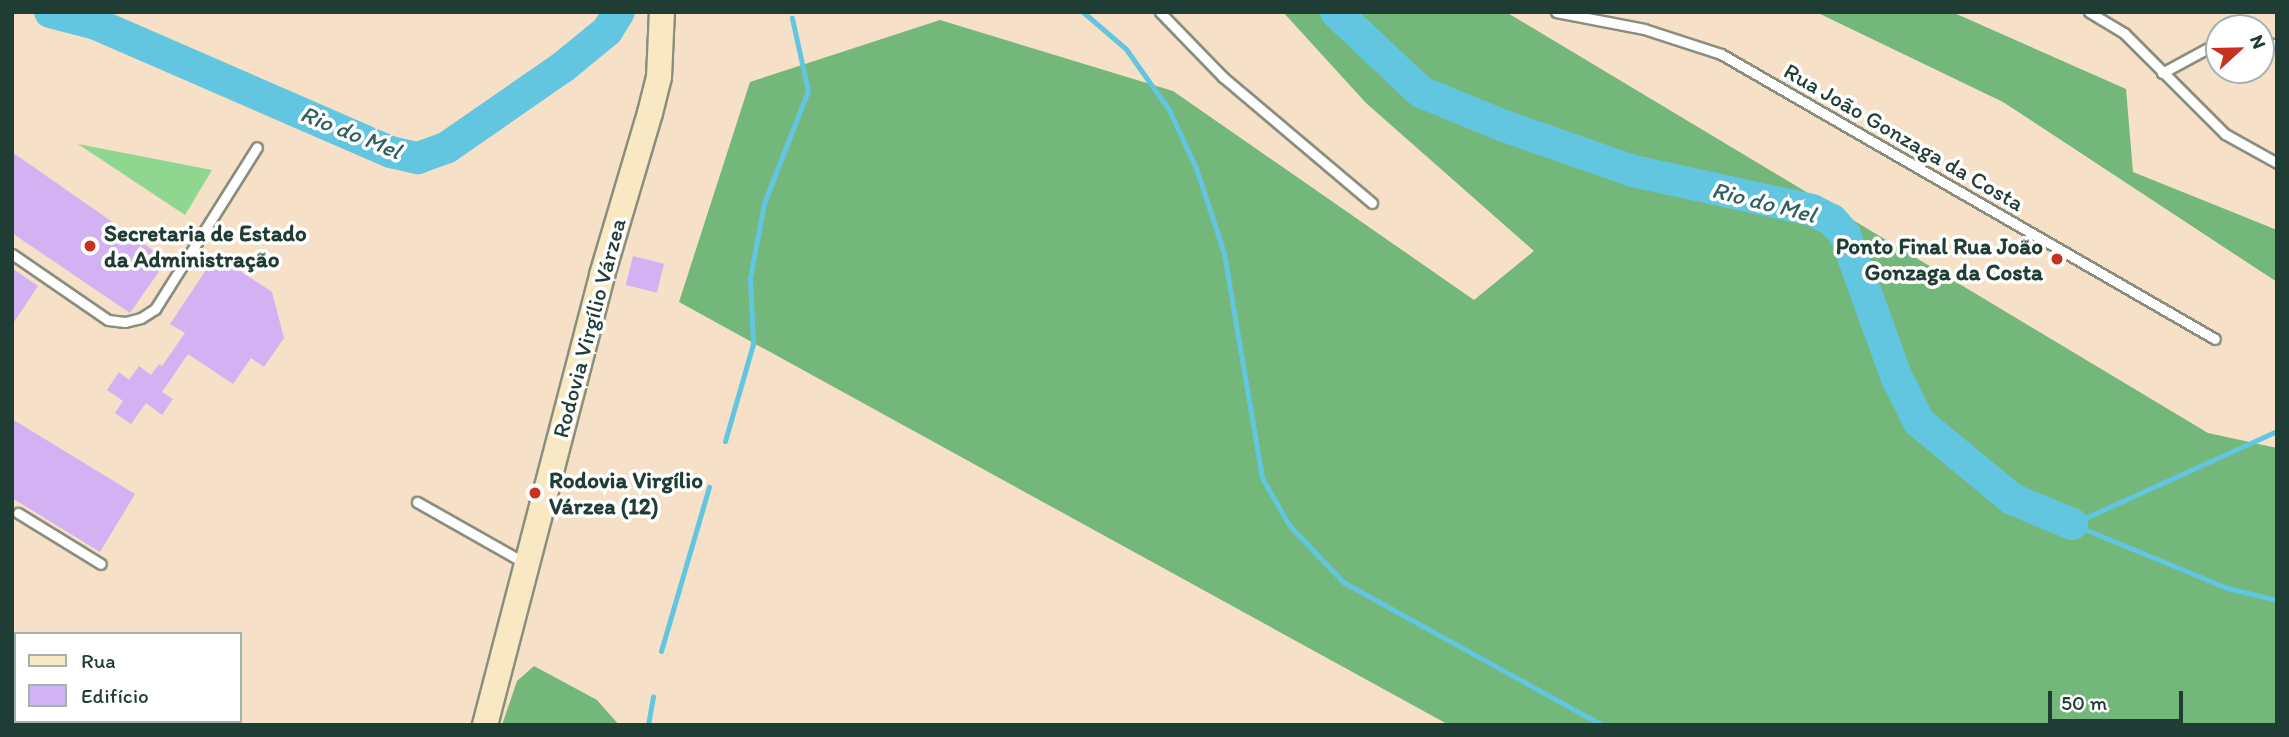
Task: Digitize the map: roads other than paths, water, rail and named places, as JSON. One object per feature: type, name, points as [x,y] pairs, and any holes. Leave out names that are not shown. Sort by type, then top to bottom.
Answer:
[{"type":"main road","name":"Rodovia Virgílio Várzea","points":[[485,725],[602,275],[659,77],[662,12]]},
{"type":"lane","points":[[1160,12],[1223,77],[1372,203]]},
{"type":"lane","name":"Rua João Gonzaga da Costa","points":[[1557,12],[1644,29],[1721,54],[2215,339]]},
{"type":"lane","points":[[2089,12],[2124,33],[2225,134],[2277,163]]},
{"type":"lane","points":[[2162,73],[2205,50]]},
{"type":"lane","points":[[12,254],[108,320],[125,322],[141,318],[155,309],[257,147]]},
{"type":"lane","points":[[417,502],[527,564]]},
{"type":"lane","points":[[18,513],[101,564]]},
{"type":"waterway","name":"Rio do Mel","points":[[50,12],[96,24],[391,152],[418,158],[446,148],[563,67],[607,31],[619,12]]},
{"type":"waterway","points":[[1083,12],[1126,49],[1169,110],[1196,168],[1224,253],[1262,478],[1289,525],[1343,582],[1602,725]]},
{"type":"waterway","name":"Rio do Mel","points":[[1336,12],[1421,92],[1504,126],[1633,171],[1812,210],[1832,220],[1845,235],[1896,376],[1919,422],[2012,499],[2072,524]]},
{"type":"waterway","points":[[725,441],[753,344],[750,278],[764,203],[808,91],[792,18]]},
{"type":"waterway","points":[[2072,524],[2277,431]]},
{"type":"waterway","points":[[661,651],[709,487]]},
{"type":"waterway","points":[[2072,524],[2227,588],[2277,600]]},
{"type":"waterway","points":[[648,725],[653,696]]},
{"type":"place","name":"Secretaria de Estado da Administração","points":[[90,246]]},
{"type":"place","name":"Ponto Final Rua João Gonzaga da Costa","points":[[2057,259]]},
{"type":"place","name":"Rodovia Virgílio Várzea (12)","points":[[535,493]]}]
